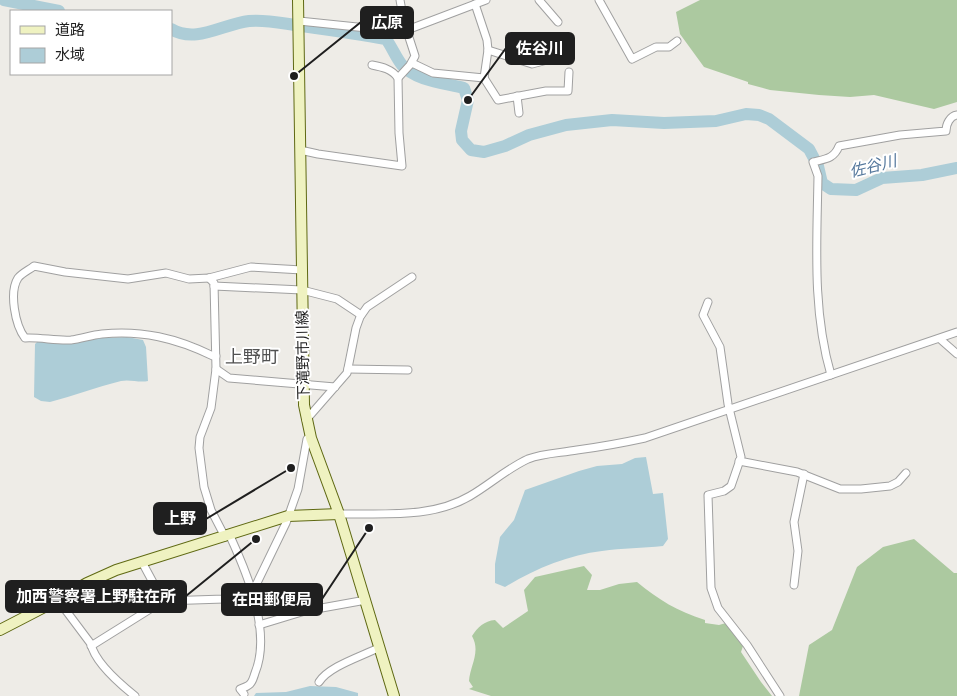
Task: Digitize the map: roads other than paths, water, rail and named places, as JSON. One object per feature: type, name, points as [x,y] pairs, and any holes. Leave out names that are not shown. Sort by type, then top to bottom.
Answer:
[{"type":"main road","name":"下滝野市川線","points":[[298,0],[304,405],[306,420],[339,514],[394,696]]},
{"type":"main road","points":[[0,630],[87,583],[116,570],[288,516],[339,514]]},
{"type":"street","points":[[398,78],[412,63],[415,56],[400,0]]},
{"type":"street","points":[[299,26],[407,30],[486,0]]},
{"type":"street","points":[[539,0],[558,22]]},
{"type":"street","points":[[600,0],[632,59],[656,47],[669,47],[677,41]]},
{"type":"street","points":[[475,4],[487,40],[488,50],[484,78],[498,100],[546,91],[568,90],[569,72]]},
{"type":"street","points":[[488,50],[532,64],[566,55]]},
{"type":"street","points":[[412,63],[433,73],[484,78]]},
{"type":"street","points":[[300,150],[402,166],[398,78],[386,68],[372,65]]},
{"type":"street","points":[[517,96],[519,112]]},
{"type":"street","points":[[831,375],[818,309],[818,176],[813,162],[831,158],[839,146],[900,135],[946,131],[946,125],[957,114]]},
{"type":"street","points":[[216,356],[162,336],[138,333],[102,334],[70,340],[43,337],[25,338],[20,332],[14,310],[14,288],[19,276],[34,266],[65,272],[128,279],[166,273],[189,279],[209,278],[251,267],[302,270]]},
{"type":"street","points":[[306,420],[347,374],[352,344],[361,315],[367,307],[412,277]]},
{"type":"street","points":[[209,278],[214,283],[216,369],[211,408],[200,437],[199,448],[208,502],[228,536],[247,577],[259,625],[261,652],[258,668],[251,683],[240,689],[244,694]]},
{"type":"street","points":[[214,286],[302,290],[337,299],[361,315]]},
{"type":"street","points":[[708,302],[703,315],[720,347],[728,404],[740,457],[731,486],[724,491],[708,495],[711,588],[718,608],[747,645],[780,696]]},
{"type":"street","points":[[339,514],[434,511],[470,497],[528,460],[545,455],[626,442],[957,332]]},
{"type":"street","points":[[940,338],[957,354]]},
{"type":"street","points":[[216,369],[229,378],[335,387]]},
{"type":"street","points":[[348,369],[408,370]]},
{"type":"street","points":[[91,646],[164,601],[224,599],[251,591],[288,516],[298,489],[307,439],[311,438]]},
{"type":"street","points":[[739,461],[804,474],[840,489],[890,486],[898,482],[906,473]]},
{"type":"street","points":[[794,585],[798,551],[794,522],[804,474]]},
{"type":"street","points":[[142,562],[164,601]]},
{"type":"street","points":[[58,600],[91,646],[92,651],[117,682],[135,696]]},
{"type":"street","points":[[259,625],[305,611],[366,600]]},
{"type":"street","points":[[319,682],[321,678],[335,668],[380,647]]},
{"type":"water","points":[[127,337],[143,340],[146,347],[148,381],[121,381],[50,402],[41,401],[34,397],[35,344],[38,341],[69,344],[100,338]]},
{"type":"water","points":[[646,457],[653,494],[663,493],[668,539],[663,546],[590,553],[552,564],[528,574],[505,587],[495,583],[495,564],[500,537],[514,520],[525,490],[597,466],[622,464],[635,458]]},
{"type":"water","points":[[310,686],[336,687],[358,693],[358,696],[254,696],[256,693],[286,692]]},
{"type":"waterway","name":"佐谷川","points":[[4,0],[54,10]]},
{"type":"waterway","name":"佐谷川","points":[[172,29],[180,33],[200,34],[239,23],[262,21],[386,39],[402,65],[415,75],[431,81],[464,88],[468,100],[461,131],[462,140],[471,150],[484,152],[505,146],[529,135],[566,125],[612,120],[664,123],[716,121],[746,114],[759,115],[769,119],[809,149],[818,166],[822,183],[831,189],[856,190],[882,178],[922,175],[957,168]]},
{"type":"place","name":"広原","points":[[294,76]]},
{"type":"place","name":"佐谷川","points":[[468,100]]},
{"type":"place","name":"上野","points":[[291,468]]},
{"type":"place","name":"在田郵便局","points":[[369,528]]},
{"type":"place","name":"加西警察署上野駐在所","points":[[256,539]]},
{"type":"district","name":"上野町","points":[[252,356]]}]
